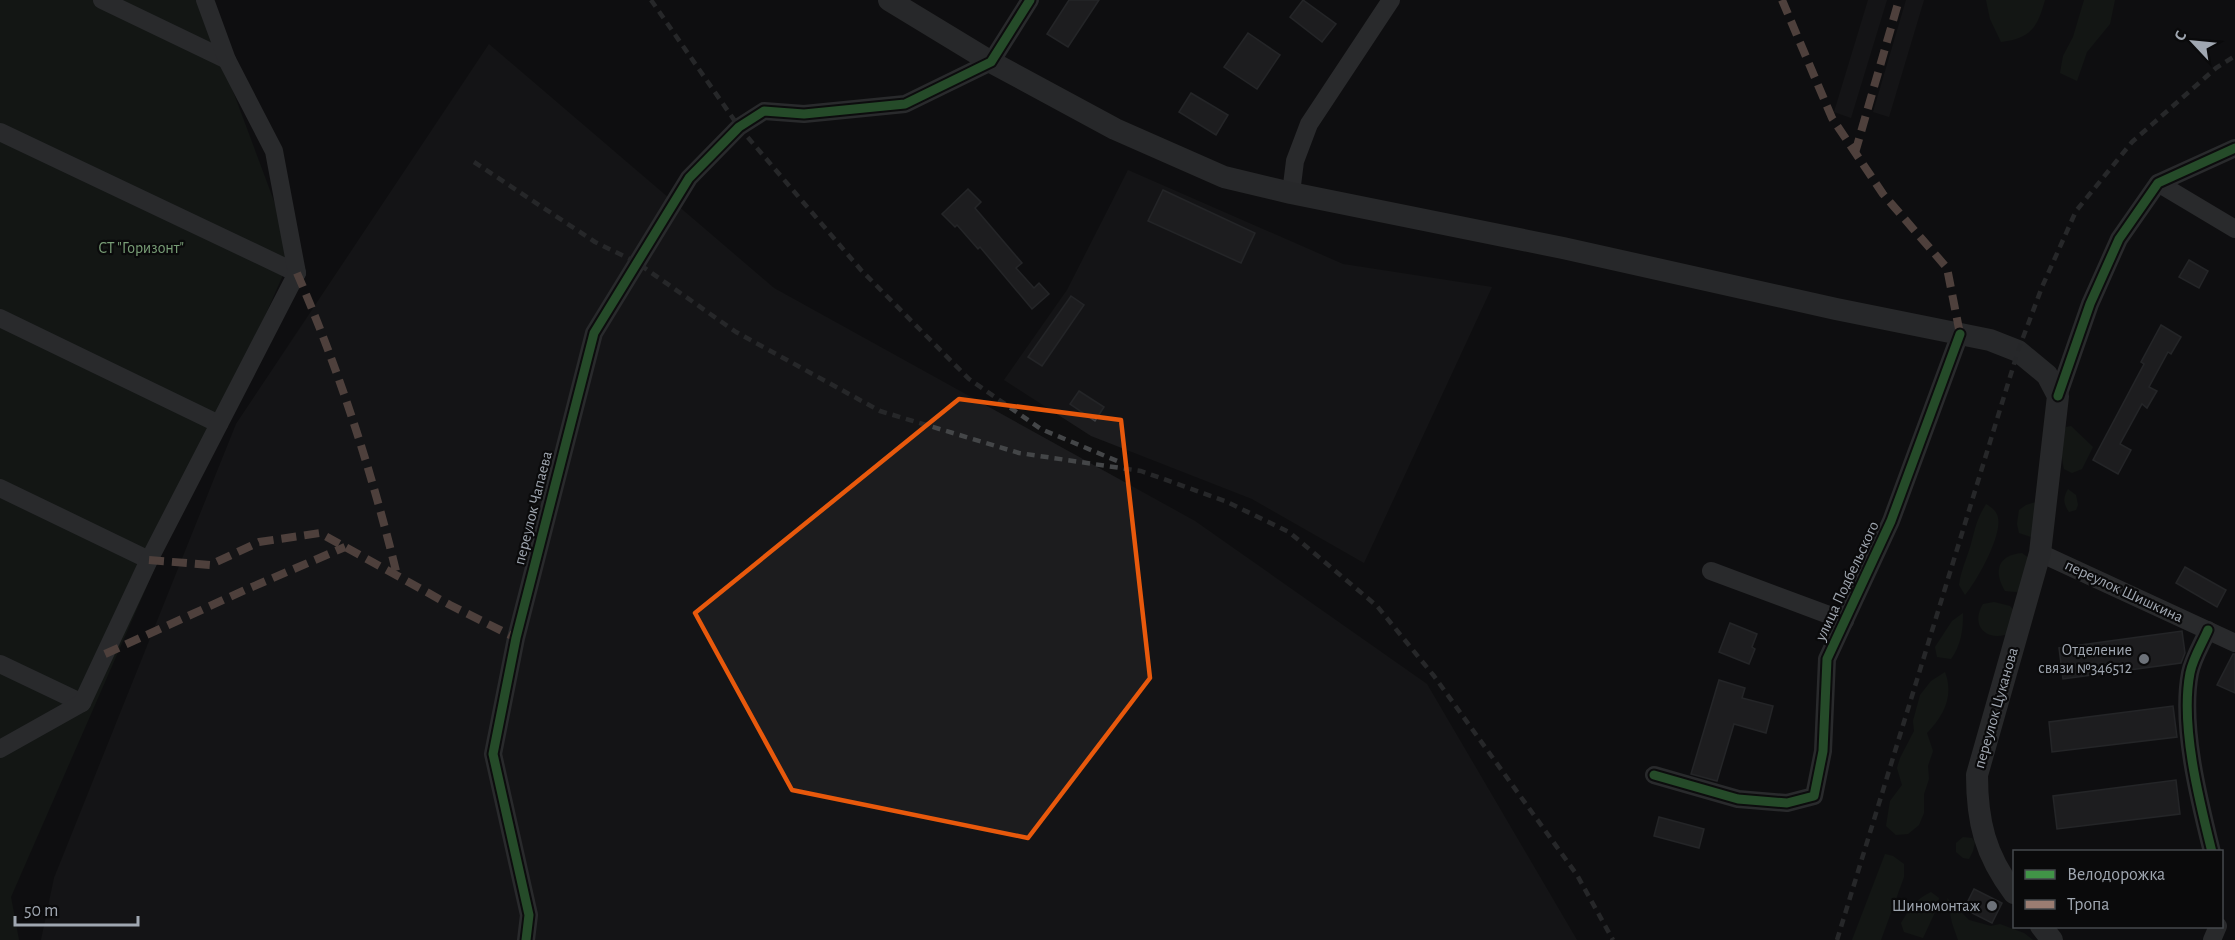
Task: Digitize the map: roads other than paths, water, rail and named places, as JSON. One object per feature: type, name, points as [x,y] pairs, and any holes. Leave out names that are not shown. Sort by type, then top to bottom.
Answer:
[{"type":"main road","points":[[889,0],[991,62],[1115,129],[1224,177],[1990,340],[2018,351],[2047,375],[2058,396]]},
{"type":"main road","name":"переулок Цуканова","points":[[2013,892],[2003,878],[1981,828],[1977,801],[1977,775],[2040,553],[2058,396]]},
{"type":"main road","points":[[2042,928],[2052,940]]},
{"type":"street","points":[[102,0],[227,60]]},
{"type":"street","points":[[0,749],[82,703],[149,560],[297,273],[274,151],[227,60],[205,0]]},
{"type":"street","points":[[991,62],[1030,0]]},
{"type":"street","points":[[1291,193],[1295,161],[1309,124],[1391,0]]},
{"type":"street","name":"переулок Чапаева","points":[[526,940],[529,915],[493,754],[516,638],[594,333],[690,178],[739,127],[764,111],[804,114],[905,104],[991,62]]},
{"type":"street","points":[[0,132],[297,273]]},
{"type":"street","points":[[2058,396],[2090,304],[2119,239],[2158,183],[2235,148]]},
{"type":"street","points":[[2158,183],[2235,229]]},
{"type":"street","points":[[0,318],[219,424]]},
{"type":"street","name":"улица Подбельского","points":[[1654,775],[1738,799],[1787,803],[1814,796],[1823,750],[1827,659],[1891,521],[1960,334]]},
{"type":"street","points":[[0,489],[149,560]]},
{"type":"street","name":"переулок Шишкина","points":[[2040,553],[2235,643]]},
{"type":"street","points":[[1711,571],[1845,621]]},
{"type":"street","points":[[2208,630],[2190,674],[2187,716],[2202,812],[2212,850]]},
{"type":"street","points":[[0,664],[82,703]]},
{"type":"railway","points":[[651,0],[739,127],[861,270],[969,379],[1041,429],[1122,463]]},
{"type":"railway","points":[[1837,940],[2018,351],[2042,287],[2076,211],[2132,142],[2216,68],[2235,56]]},
{"type":"railway","points":[[474,162],[595,242],[636,262],[736,332],[880,411],[1019,453],[1141,471],[1225,501],[1289,532],[1377,606],[1434,676],[1577,875],[1613,940]]},
{"type":"place","name":"Отделение связи №346512","points":[[2144,659]]},
{"type":"place","name":"Шиномонтаж","points":[[1992,906]]},
{"type":"park label","name":"СТ \"Горизонт\"","points":[[141,248]]}]
